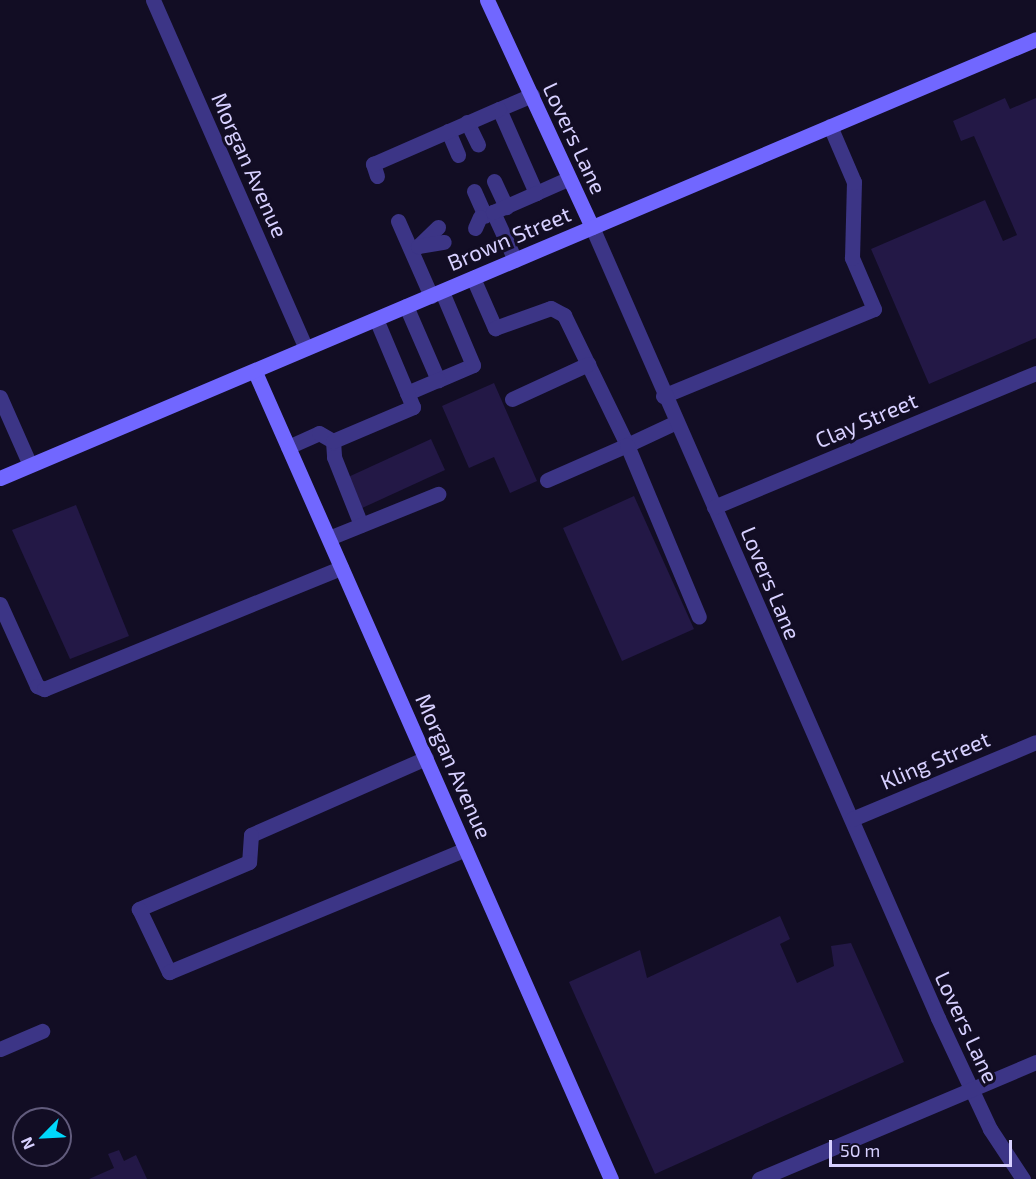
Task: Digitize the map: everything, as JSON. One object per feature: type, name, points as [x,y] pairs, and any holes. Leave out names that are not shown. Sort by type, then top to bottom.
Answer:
[{"type":"street","name":"Morgan Avenue","points":[[153,0],[306,348]]},
{"type":"street","name":"Lovers Lane","points":[[487,0],[592,227],[674,423],[714,507],[971,1089],[1023,1179]]},
{"type":"street","name":"Brown Street","points":[[0,478],[255,372],[306,348],[1036,39]]},
{"type":"street","points":[[377,176],[373,164],[531,95]]},
{"type":"street","points":[[499,109],[537,193]]},
{"type":"street","points":[[467,122],[478,146]]},
{"type":"street","points":[[663,396],[874,309],[852,258],[854,182],[830,126]]},
{"type":"street","points":[[448,131],[458,155]]},
{"type":"street","points":[[485,216],[569,178]]},
{"type":"street","points":[[485,216],[494,181]]},
{"type":"street","points":[[474,190],[485,216],[515,260]]},
{"type":"street","points":[[398,221],[414,247],[473,365],[407,393]]},
{"type":"street","points":[[414,247],[438,227]]},
{"type":"street","points":[[414,247],[444,242]]},
{"type":"street","points":[[473,278],[495,328],[559,310],[627,445],[699,617]]},
{"type":"street","points":[[406,306],[438,380]]},
{"type":"street","points":[[333,441],[413,407],[376,319]]},
{"type":"street","points":[[512,399],[588,364]]},
{"type":"street","name":"Morgan Avenue","points":[[255,372],[612,1179]]},
{"type":"street","name":"Clay Street","points":[[714,507],[1036,373]]},
{"type":"street","points":[[0,397],[30,465]]},
{"type":"street","points":[[547,480],[674,423]]},
{"type":"street","points":[[288,447],[319,433],[333,441]]},
{"type":"street","points":[[333,441],[334,457],[361,525]]},
{"type":"street","points":[[329,538],[438,494]]},
{"type":"street","points":[[0,604],[37,686],[44,689],[341,568]]},
{"type":"street","name":"Kling Street","points":[[852,819],[1036,742]]},
{"type":"street","points":[[426,758],[251,835],[249,862],[139,909],[169,972],[466,849]]},
{"type":"street","points":[[0,1049],[42,1031]]},
{"type":"street","points":[[759,1179],[1036,1062]]},
{"type":"building","points":[[1005,98],[1010,109],[1036,98],[1036,338],[929,384],[871,249],[985,200],[1003,241],[1017,235],[974,136],[961,141],[953,121]]},
{"type":"building","points":[[494,383],[537,481],[510,493],[494,457],[469,468],[442,406]]},
{"type":"building","points":[[431,439],[445,470],[360,509],[346,478]]},
{"type":"building","points":[[634,496],[694,629],[622,661],[563,528]]},
{"type":"building","points":[[76,505],[129,636],[70,659],[12,530]]},
{"type":"building","points":[[780,916],[790,939],[780,944],[797,983],[834,966],[831,946],[851,943],[904,1062],[655,1174],[569,982],[640,950],[647,978]]},
{"type":"building","points":[[119,1150],[124,1161],[136,1155],[147,1179],[89,1179],[114,1168],[108,1154]]}]
